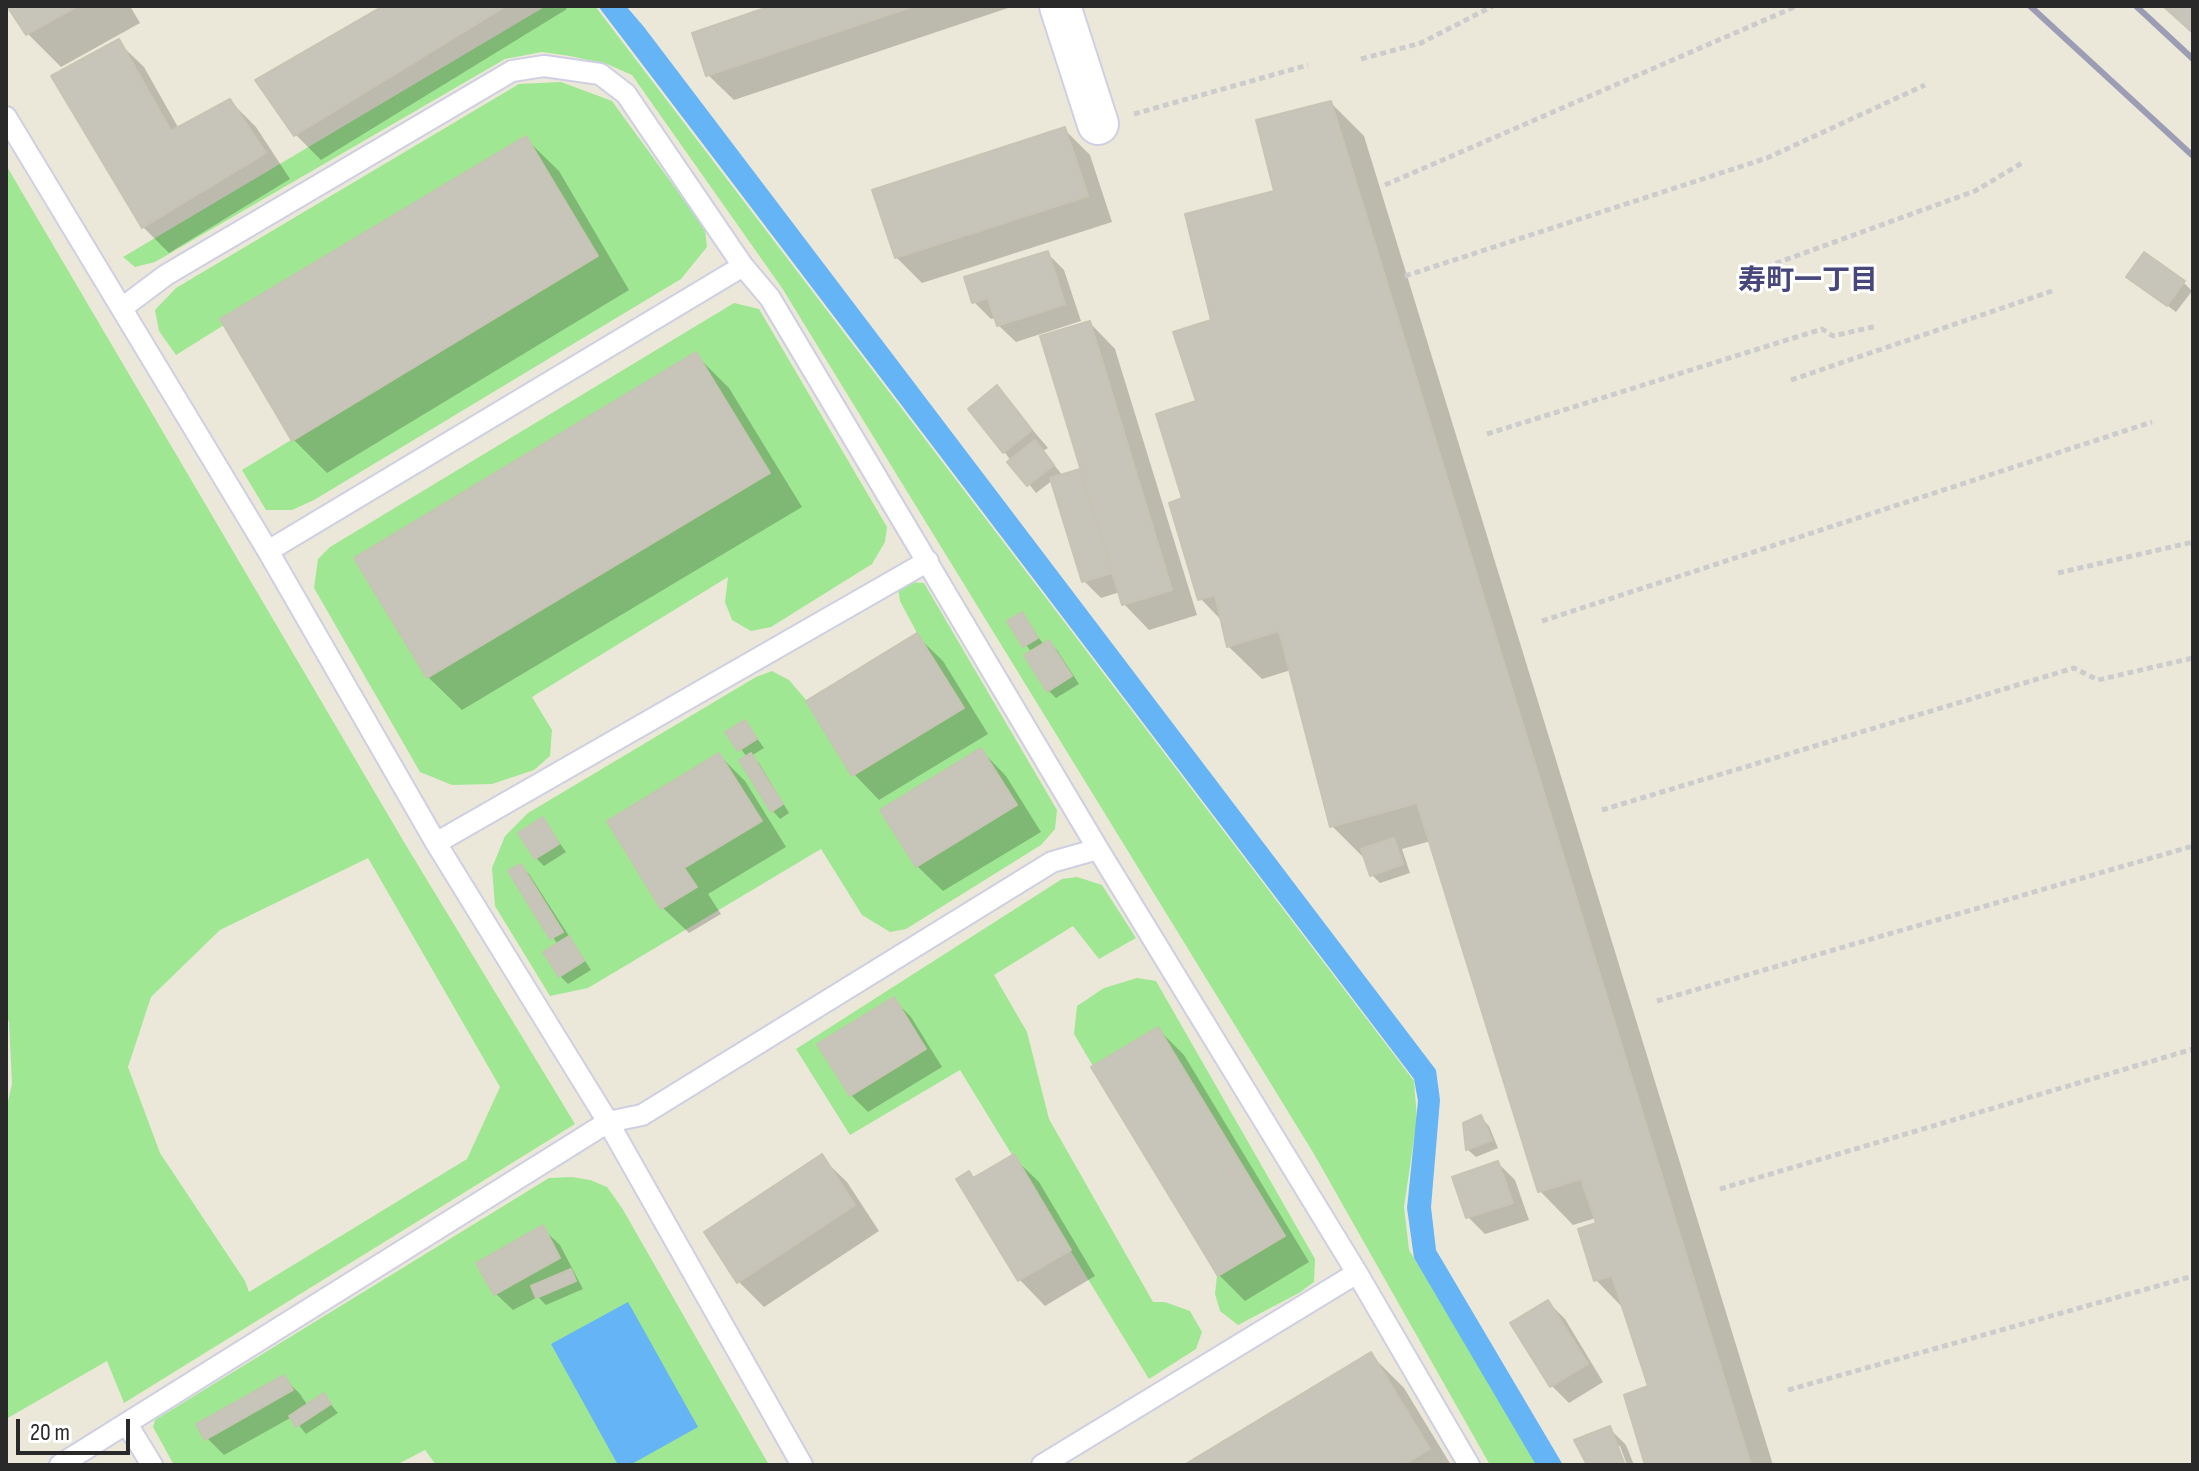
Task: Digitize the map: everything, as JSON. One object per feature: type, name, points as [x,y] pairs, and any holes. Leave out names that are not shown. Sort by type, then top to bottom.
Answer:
[{"type":"street","points":[[1060,6],[1098,124]]},
{"type":"lane","points":[[122,308],[166,275],[512,71],[544,66],[600,74],[626,94],[743,266],[770,298],[1098,849],[1357,1273],[1469,1465]]},
{"type":"lane","points":[[6,117],[268,551],[436,843],[608,1122],[802,1465]]},
{"type":"lane","points":[[268,551],[743,266]]},
{"type":"lane","points":[[436,843],[928,561]]},
{"type":"lane","points":[[60,1465],[608,1122],[642,1115],[1052,862],[1098,849]]},
{"type":"lane","points":[[1042,1465],[1357,1273]]},
{"type":"lane","points":[[127,1424],[152,1465]]},
{"type":"path","points":[[1361,59],[1421,43],[1493,6]]},
{"type":"path","points":[[1385,185],[1797,6]]},
{"type":"path","points":[[1098,124],[1308,65]]},
{"type":"path","points":[[1405,276],[1767,158],[1925,85]]},
{"type":"path","points":[[1738,277],[1975,191],[2022,163]]},
{"type":"path","points":[[1791,380],[2052,291]]},
{"type":"path","points":[[1487,434],[1822,329],[1833,336],[1877,326]]},
{"type":"path","points":[[1542,621],[2152,422]]},
{"type":"path","points":[[2058,573],[2193,542]]},
{"type":"path","points":[[1602,810],[2074,668],[2098,680],[2193,658]]},
{"type":"path","points":[[1657,1001],[2193,846]]},
{"type":"path","points":[[1720,1189],[2193,1049]]},
{"type":"path","points":[[1788,1390],[2193,1276]]},
{"type":"green space","points":[[546,6],[595,6],[1414,1081],[1417,1119],[1404,1207],[1409,1250],[1539,1465],[1490,1465],[1314,1154],[782,288],[632,75],[607,64],[542,52],[505,59],[155,262],[135,267],[123,257]]},
{"type":"green space","points":[[561,82],[612,101],[705,229],[707,247],[681,279],[314,500],[292,510],[266,510],[242,470],[291,440],[224,325],[176,355],[159,331],[155,310],[176,288],[519,84]]},
{"type":"green space","points":[[6,165],[404,842],[575,1124],[124,1403],[107,1361],[6,1419],[6,1110],[12,1084],[9,1022],[6,1016]],"holes":[[[368,858],[500,1087],[467,1159],[249,1292],[245,1281],[160,1153],[128,1067],[151,997],[220,930]]]},
{"type":"green space","points":[[734,303],[759,309],[887,527],[885,542],[872,564],[771,627],[751,631],[732,620],[725,602],[728,577],[532,697],[552,730],[550,756],[534,770],[492,784],[452,785],[420,772],[314,588],[318,559],[330,547]]},
{"type":"green space","points":[[910,582],[924,583],[1057,810],[1055,829],[1041,845],[906,929],[890,932],[862,915],[821,849],[588,988],[550,996],[495,906],[492,868],[505,836],[528,813],[756,677],[772,671],[789,680],[807,701],[917,633],[900,601],[898,587]]},
{"type":"green space","points":[[1077,877],[1102,885],[1136,938],[1099,959],[1073,926],[994,975],[1027,1032],[1049,1119],[1153,1302],[1165,1302],[1190,1311],[1202,1332],[1196,1349],[1149,1379],[960,1070],[850,1135],[796,1049],[1062,879]]},
{"type":"green space","points":[[1137,978],[1156,981],[1315,1259],[1314,1282],[1238,1325],[1220,1311],[1215,1294],[1217,1276],[1074,1034],[1077,1006],[1104,988]]},
{"type":"green space","points":[[572,1177],[607,1187],[622,1208],[769,1465],[436,1465],[425,1450],[396,1465],[174,1465],[153,1427],[155,1420],[549,1178]]},
{"type":"water","points":[[598,6],[626,6],[644,27],[1436,1070],[1440,1100],[1431,1207],[1436,1250],[1563,1465],[1536,1465],[1414,1258],[1407,1208],[1418,1101],[1414,1079]]},
{"type":"water","points":[[628,1302],[698,1427],[630,1465],[618,1465],[551,1344]]},
{"type":"building","points":[[7,6],[78,6],[26,35]]},
{"type":"building","points":[[383,6],[506,6],[294,136],[255,80]]},
{"type":"building","points":[[771,6],[914,6],[706,76],[692,33]]},
{"type":"building","points":[[2163,6],[2193,6],[2193,33]]},
{"type":"building","points":[[119,39],[171,131],[230,99],[266,153],[142,228],[51,76]]},
{"type":"building","points":[[1331,101],[1751,1465],[1645,1465],[1624,1395],[1648,1386],[1612,1276],[1594,1281],[1578,1229],[1596,1223],[1581,1179],[1538,1192],[1417,803],[1330,827],[1279,631],[1227,647],[1215,595],[1198,600],[1169,503],[1182,498],[1156,414],[1196,401],[1173,332],[1211,320],[1185,214],[1274,191],[1256,120]]},
{"type":"building","points":[[1065,127],[1088,196],[895,258],[872,190]]},
{"type":"building","points":[[526,136],[598,256],[292,441],[220,319]]},
{"type":"building","points":[[1048,251],[1065,304],[997,326],[988,298],[972,303],[964,277]]},
{"type":"building","points":[[2144,252],[2185,281],[2167,306],[2126,277]]},
{"type":"building","points":[[1090,321],[1172,590],[1122,605],[1040,336]]},
{"type":"building","points":[[696,352],[770,473],[427,678],[354,558]]},
{"type":"building","points":[[997,385],[1032,430],[1003,453],[968,409]]},
{"type":"building","points":[[1035,440],[1054,465],[1027,486],[1007,462]]},
{"type":"building","points":[[1080,469],[1112,573],[1082,582],[1050,478]]},
{"type":"building","points":[[1022,612],[1038,638],[1023,647],[1007,621]]},
{"type":"building","points":[[917,633],[964,708],[852,776],[806,701]]},
{"type":"building","points":[[1049,640],[1072,676],[1047,692],[1024,655]]},
{"type":"building","points":[[745,720],[757,739],[738,751],[725,732]]},
{"type":"building","points":[[981,748],[1017,805],[916,867],[880,810]]},
{"type":"building","points":[[719,753],[762,821],[684,868],[697,887],[661,909],[607,821]]},
{"type":"building","points":[[751,753],[783,804],[771,812],[739,760]]},
{"type":"building","points":[[543,817],[559,844],[535,859],[518,833]]},
{"type":"building","points":[[1394,838],[1403,864],[1370,876],[1361,849]]},
{"type":"building","points":[[521,864],[563,932],[550,939],[508,871]]},
{"type":"building","points":[[569,936],[584,961],[559,977],[543,952]]},
{"type":"building","points":[[894,997],[926,1049],[850,1096],[817,1044]]},
{"type":"building","points":[[1158,1027],[1285,1236],[1218,1276],[1091,1067]]},
{"type":"building","points":[[1481,1115],[1492,1140],[1466,1150],[1463,1123]]},
{"type":"building","points":[[822,1154],[855,1205],[737,1283],[704,1232]]},
{"type":"building","points":[[1014,1154],[1071,1250],[1018,1281],[956,1179],[969,1171],[973,1178]]},
{"type":"building","points":[[1498,1161],[1513,1203],[1466,1218],[1452,1177]]},
{"type":"building","points":[[543,1225],[560,1258],[494,1295],[476,1263]]},
{"type":"building","points":[[571,1269],[576,1281],[536,1298],[531,1286]]},
{"type":"building","points":[[1548,1300],[1588,1364],[1550,1387],[1510,1323]]},
{"type":"building","points":[[1371,1352],[1430,1449],[1403,1465],[1184,1465]]},
{"type":"building","points":[[284,1375],[293,1390],[205,1440],[196,1424]]},
{"type":"building","points":[[324,1393],[331,1404],[296,1427],[289,1416]]},
{"type":"building","points":[[1610,1426],[1625,1465],[1587,1465],[1574,1440]]},
{"type":"railway","points":[[2030,6],[2193,156]]},
{"type":"railway","points":[[2136,6],[2193,59]]},
{"type":"district","name":"寿町一丁目","points":[[1808,282]]}]
